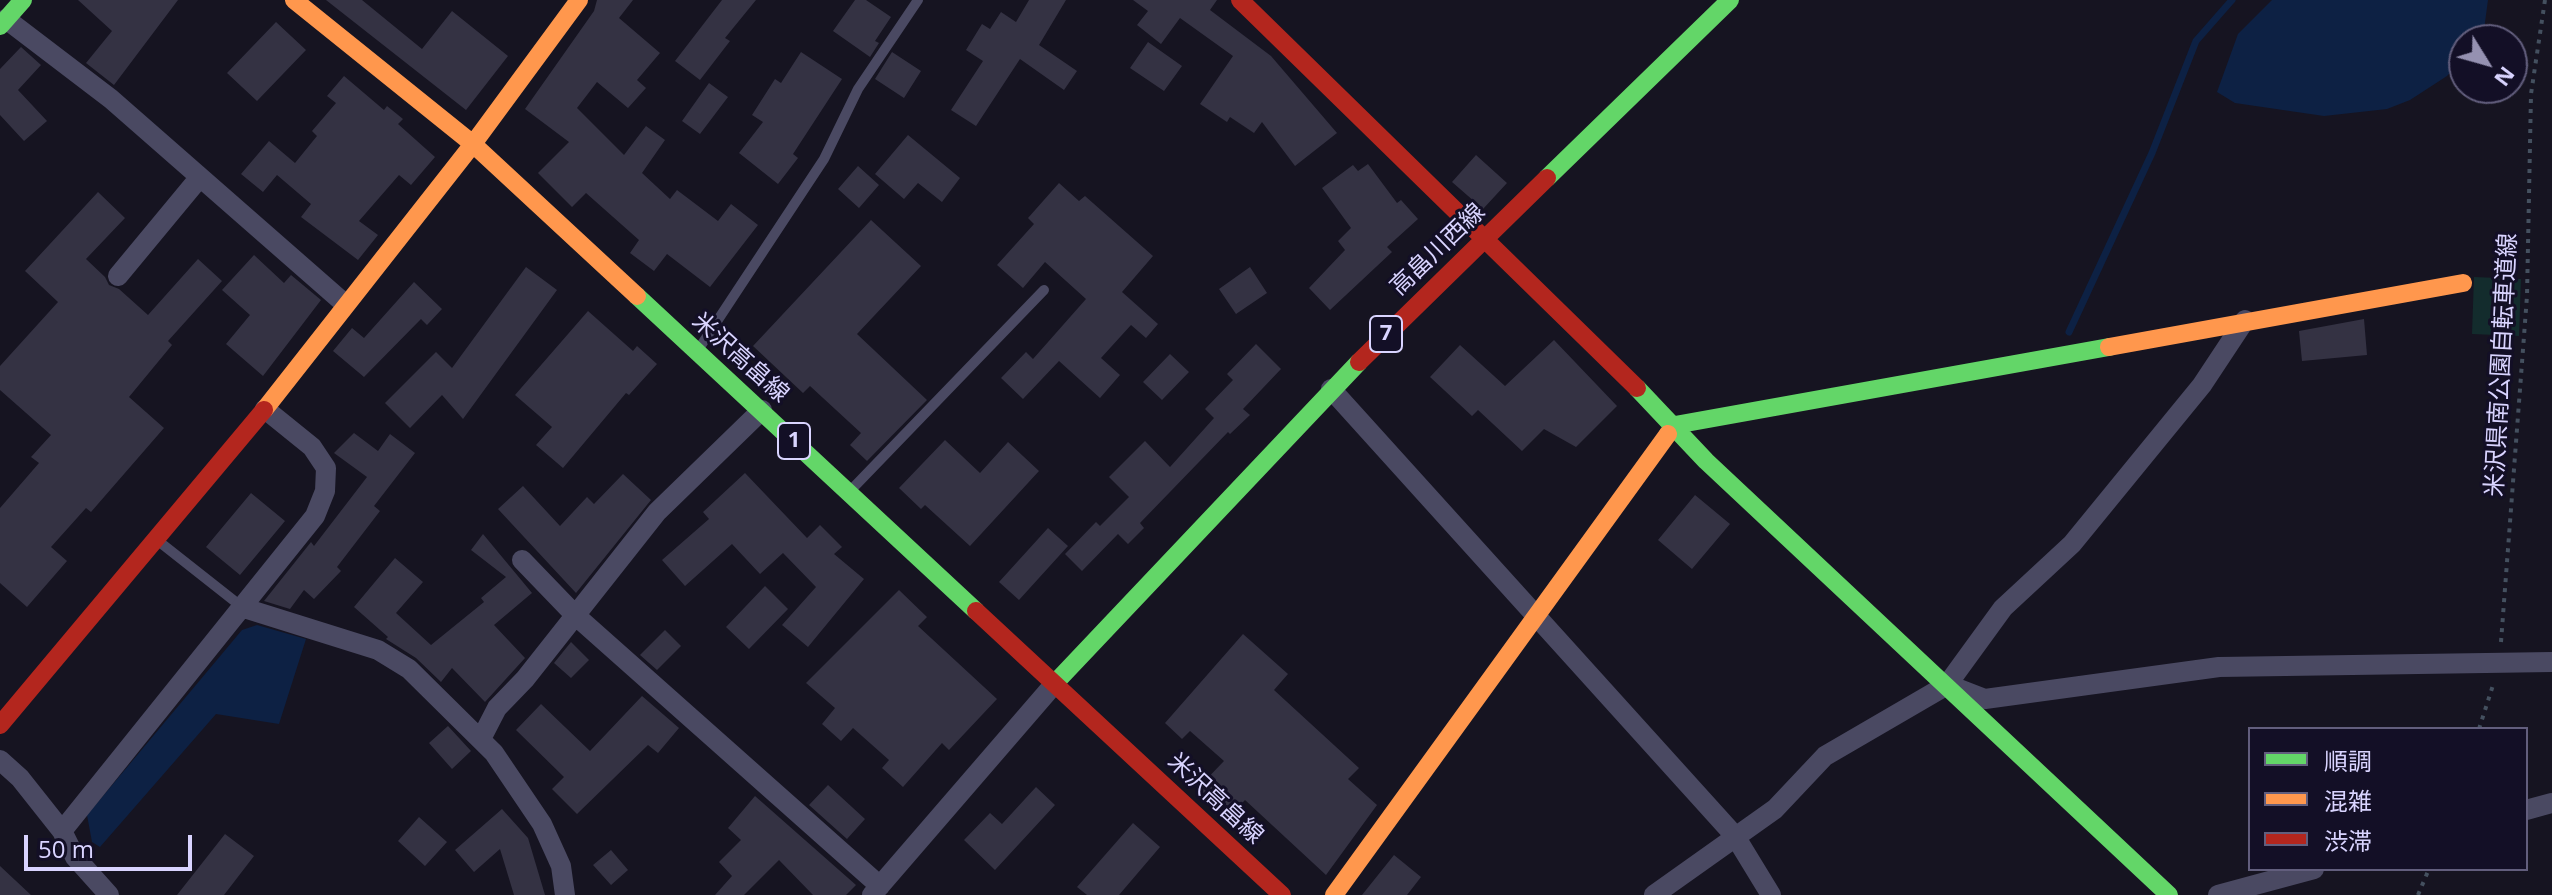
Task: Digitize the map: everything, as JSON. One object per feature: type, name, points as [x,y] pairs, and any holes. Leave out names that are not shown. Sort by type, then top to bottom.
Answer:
[{"type":"main road","points":[[3,22],[23,0]]},
{"type":"main road","name":"米沢高畠線","points":[[294,0],[473,144],[1282,895]]},
{"type":"main road","points":[[0,725],[265,409],[473,144],[579,0]]},
{"type":"main road","points":[[1240,0],[1675,425],[1706,461],[2169,895]]},
{"type":"main road","name":"高畠川西線","points":[[1056,682],[1331,389],[1730,0]]},
{"type":"main road","points":[[1334,895],[1675,425],[2463,283]]},
{"type":"street","points":[[3,22],[111,99],[345,304]]},
{"type":"street","points":[[118,276],[200,177]]},
{"type":"street","points":[[1654,895],[1775,809],[1825,756],[1947,685],[2003,608],[2072,544],[2202,385],[2245,320]]},
{"type":"street","points":[[1331,389],[1735,836],[1771,895]]},
{"type":"street","points":[[62,831],[315,516],[325,491],[326,468],[312,447],[265,409]]},
{"type":"street","points":[[481,739],[497,708],[525,679],[657,512],[762,410]]},
{"type":"street","points":[[522,560],[575,615],[876,890],[1056,682]]},
{"type":"street","points":[[244,608],[378,650],[409,669],[481,739],[542,824],[561,866],[565,895]]},
{"type":"street","points":[[1947,685],[1985,699],[2219,667],[2552,662]]},
{"type":"street","points":[[0,760],[20,778],[62,831],[75,857],[109,895]]},
{"type":"street","points":[[2528,809],[2552,803]]},
{"type":"street","points":[[2218,895],[2307,871]]},
{"type":"lane","points":[[697,352],[824,159],[858,89],[918,0]]},
{"type":"lane","points":[[847,494],[1044,290]]},
{"type":"lane","points":[[157,540],[244,608]]},
{"type":"path","name":"米沢県南公園自転車道線","points":[[2480,727],[2500,665],[2527,296],[2531,94],[2545,0]]},
{"type":"path","points":[[2418,895],[2428,871]]},
{"type":"green space","points":[[2474,277],[2521,279],[2519,336],[2472,334]]},
{"type":"water","points":[[2272,0],[2488,0],[2485,24],[2448,24],[2447,76],[2410,100],[2387,109],[2324,116],[2235,103],[2217,92],[2238,34]]},
{"type":"water","points":[[257,625],[306,639],[279,724],[216,714],[100,847],[92,842],[87,815],[242,630]]},
{"type":"building","points":[[78,0],[178,0],[114,85],[86,63],[112,31]]},
{"type":"building","points":[[326,0],[362,0],[422,49],[452,11],[508,56],[466,110]]},
{"type":"building","points":[[597,0],[633,0],[619,18],[660,53],[637,80],[646,88],[628,108],[597,82],[577,108],[624,155],[646,126],[665,140],[642,173],[670,199],[677,190],[718,221],[731,204],[758,225],[710,287],[667,254],[654,271],[630,253],[639,240],[586,193],[572,207],[538,173],[569,142],[525,109],[594,11]]},
{"type":"building","points":[[722,0],[756,0],[725,38],[730,41],[700,80],[675,61]]},
{"type":"building","points":[[855,0],[866,0],[891,17],[875,41],[879,43],[870,57],[833,31]]},
{"type":"building","points":[[1029,0],[1066,0],[1039,45],[1077,71],[1064,90],[1020,59],[976,126],[951,110],[983,61],[966,50],[982,24],[990,29],[1001,12],[1016,22]]},
{"type":"building","points":[[1133,0],[1217,0],[1210,10],[1271,56],[1337,133],[1295,166],[1262,122],[1254,133],[1230,117],[1227,122],[1200,104],[1233,56],[1180,18],[1161,44],[1137,25],[1148,11]]},
{"type":"building","points":[[276,22],[306,50],[257,101],[227,73]]},
{"type":"building","points":[[1148,42],[1182,66],[1164,91],[1130,68]]},
{"type":"building","points":[[21,47],[41,65],[18,90],[47,121],[24,141],[0,115],[0,69]]},
{"type":"building","points":[[801,52],[842,79],[793,154],[798,158],[778,184],[739,153],[763,122],[752,115],[775,79],[781,83]]},
{"type":"building","points":[[892,52],[921,71],[904,98],[875,79]]},
{"type":"building","points":[[344,76],[384,110],[387,106],[403,119],[398,124],[435,157],[411,185],[399,175],[359,221],[378,235],[358,260],[301,217],[311,204],[277,175],[263,192],[241,174],[269,141],[295,163],[317,136],[312,131],[336,103],[327,96]]},
{"type":"building","points":[[709,83],[728,97],[700,134],[682,121]]},
{"type":"building","points":[[908,135],[960,178],[942,202],[918,183],[904,199],[875,174]]},
{"type":"building","points":[[1476,155],[1507,183],[1483,209],[1452,182]]},
{"type":"building","points":[[1368,164],[1397,203],[1401,200],[1418,219],[1387,247],[1392,252],[1330,310],[1309,288],[1345,250],[1338,241],[1351,228],[1322,188],[1353,165],[1358,171]]},
{"type":"building","points":[[858,166],[879,185],[859,208],[838,189]]},
{"type":"building","points":[[1059,183],[1079,201],[1085,196],[1153,256],[1122,292],[1158,324],[1146,338],[1131,325],[1101,358],[1120,375],[1100,398],[1059,361],[1023,399],[1001,378],[1026,352],[1033,359],[1086,299],[1045,262],[1023,288],[997,265],[1034,224],[1028,218]]},
{"type":"building","points":[[98,192],[125,218],[86,259],[109,285],[119,289],[148,315],[198,259],[222,281],[168,341],[172,345],[129,397],[164,428],[91,512],[86,508],[51,547],[67,561],[27,607],[0,583],[0,508],[39,463],[31,457],[51,435],[0,390],[0,366],[58,302],[25,271]]},
{"type":"building","points":[[871,220],[921,266],[857,334],[927,400],[867,461],[850,445],[861,433],[810,386],[803,393],[753,346]]},
{"type":"building","points":[[254,255],[284,283],[291,275],[321,300],[263,376],[226,344],[250,315],[222,290]]},
{"type":"building","points":[[526,267],[557,290],[463,419],[442,395],[410,428],[385,403],[436,352],[452,368]]},
{"type":"building","points":[[1250,267],[1267,293],[1236,314],[1219,289]]},
{"type":"building","points":[[414,282],[442,309],[427,325],[421,319],[364,377],[333,351],[352,328],[364,338]]},
{"type":"building","points":[[588,311],[633,351],[637,346],[657,364],[629,395],[626,393],[563,468],[536,445],[552,427],[515,395]]},
{"type":"building","points":[[2364,319],[2367,355],[2302,361],[2299,331]]},
{"type":"building","points":[[1554,340],[1617,406],[1576,447],[1544,429],[1522,451],[1478,410],[1472,416],[1430,377],[1460,345],[1505,386]]},
{"type":"building","points":[[1256,344],[1281,369],[1243,409],[1250,415],[1230,434],[1228,432],[1140,523],[1144,528],[1128,544],[1118,534],[1082,571],[1065,554],[1096,522],[1100,526],[1129,497],[1109,477],[1145,441],[1170,467],[1214,418],[1205,409],[1233,380],[1227,374]]},
{"type":"building","points":[[1170,354],[1189,372],[1162,400],[1143,382]]},
{"type":"building","points":[[354,433],[378,451],[390,434],[415,453],[374,506],[380,511],[337,567],[341,571],[314,599],[304,590],[290,609],[264,601],[311,542],[314,546],[367,477],[334,453]]},
{"type":"building","points":[[945,440],[980,473],[1008,442],[1039,471],[970,546],[925,505],[921,509],[899,488]]},
{"type":"building","points":[[745,473],[807,538],[820,525],[842,547],[834,554],[864,579],[808,647],[782,625],[816,587],[783,553],[760,574],[732,544],[685,586],[662,560],[709,519],[703,512]]},
{"type":"building","points":[[623,474],[651,500],[576,593],[498,509],[523,486],[560,526],[587,497],[594,504]]},
{"type":"building","points":[[251,493],[285,521],[240,575],[206,547]]},
{"type":"building","points":[[1695,495],[1730,524],[1692,569],[1658,540]]},
{"type":"building","points":[[1048,528],[1068,546],[1019,600],[999,582]]},
{"type":"building","points":[[483,534],[532,593],[494,625],[525,658],[485,702],[452,668],[441,682],[416,658],[386,639],[388,637],[354,607],[395,558],[423,582],[396,613],[431,645],[484,602],[481,598],[506,577],[471,550]]},
{"type":"building","points":[[765,586],[788,609],[749,649],[726,627]]},
{"type":"building","points":[[899,590],[927,617],[918,626],[997,699],[949,750],[942,743],[903,787],[882,768],[889,760],[853,728],[841,741],[822,724],[835,708],[806,683]]},
{"type":"building","points":[[665,630],[681,646],[657,670],[640,655]]},
{"type":"building","points":[[1243,634],[1288,674],[1274,690],[1359,768],[1348,779],[1377,805],[1326,875],[1245,800],[1229,817],[1198,788],[1224,761],[1190,731],[1182,739],[1165,723]]},
{"type":"building","points":[[571,642],[589,660],[571,678],[554,663]]},
{"type":"building","points":[[642,696],[679,728],[658,753],[648,745],[577,814],[552,789],[564,777],[516,730],[541,704],[590,751]]},
{"type":"building","points":[[448,726],[471,751],[452,769],[429,743]]},
{"type":"building","points":[[828,785],[865,819],[847,839],[809,805]]},
{"type":"building","points":[[1036,787],[1055,805],[995,870],[964,840],[990,813],[1002,824]]},
{"type":"building","points":[[755,796],[856,885],[846,895],[813,895],[779,860],[744,895],[715,895],[732,876],[719,862],[741,840],[728,828]]},
{"type":"building","points":[[502,809],[528,838],[545,895],[514,895],[500,849],[474,872],[455,850]]},
{"type":"building","points":[[419,817],[447,842],[425,866],[398,841]]},
{"type":"building","points":[[1133,823],[1160,847],[1119,895],[1087,895],[1077,887]]},
{"type":"building","points":[[225,834],[254,856],[224,895],[177,895]]},
{"type":"building","points":[[611,850],[628,870],[611,885],[593,865]]},
{"type":"building","points":[[1394,855],[1421,877],[1407,895],[1362,895]]},
{"type":"building","points":[[0,866],[31,895],[0,895]]},
{"type":"waterway","points":[[2069,332],[2152,153],[2196,41],[2232,0]]},
{"type":"traffic: fast","points":[[0,26],[23,0]]},
{"type":"traffic: fast","points":[[1547,178],[1730,0]]},
{"type":"traffic: fast","points":[[637,296],[976,611]]},
{"type":"traffic: fast","points":[[1668,434],[1675,425],[2109,347]]},
{"type":"traffic: fast","points":[[1056,682],[1359,362]]},
{"type":"traffic: fast","points":[[1637,388],[1706,461],[2169,895]]},
{"type":"traffic: slow","points":[[294,0],[473,144],[637,296]]},
{"type":"traffic: slow","points":[[264,410],[473,144],[579,0]]},
{"type":"traffic: slow","points":[[2109,347],[2463,283]]},
{"type":"traffic: slow","points":[[1334,895],[1668,434]]},
{"type":"traffic: jam","points":[[1240,0],[1637,388]]},
{"type":"traffic: jam","points":[[1359,362],[1547,178]]},
{"type":"traffic: jam","points":[[0,725],[264,410]]},
{"type":"traffic: jam","points":[[976,611],[1282,895]]}]
